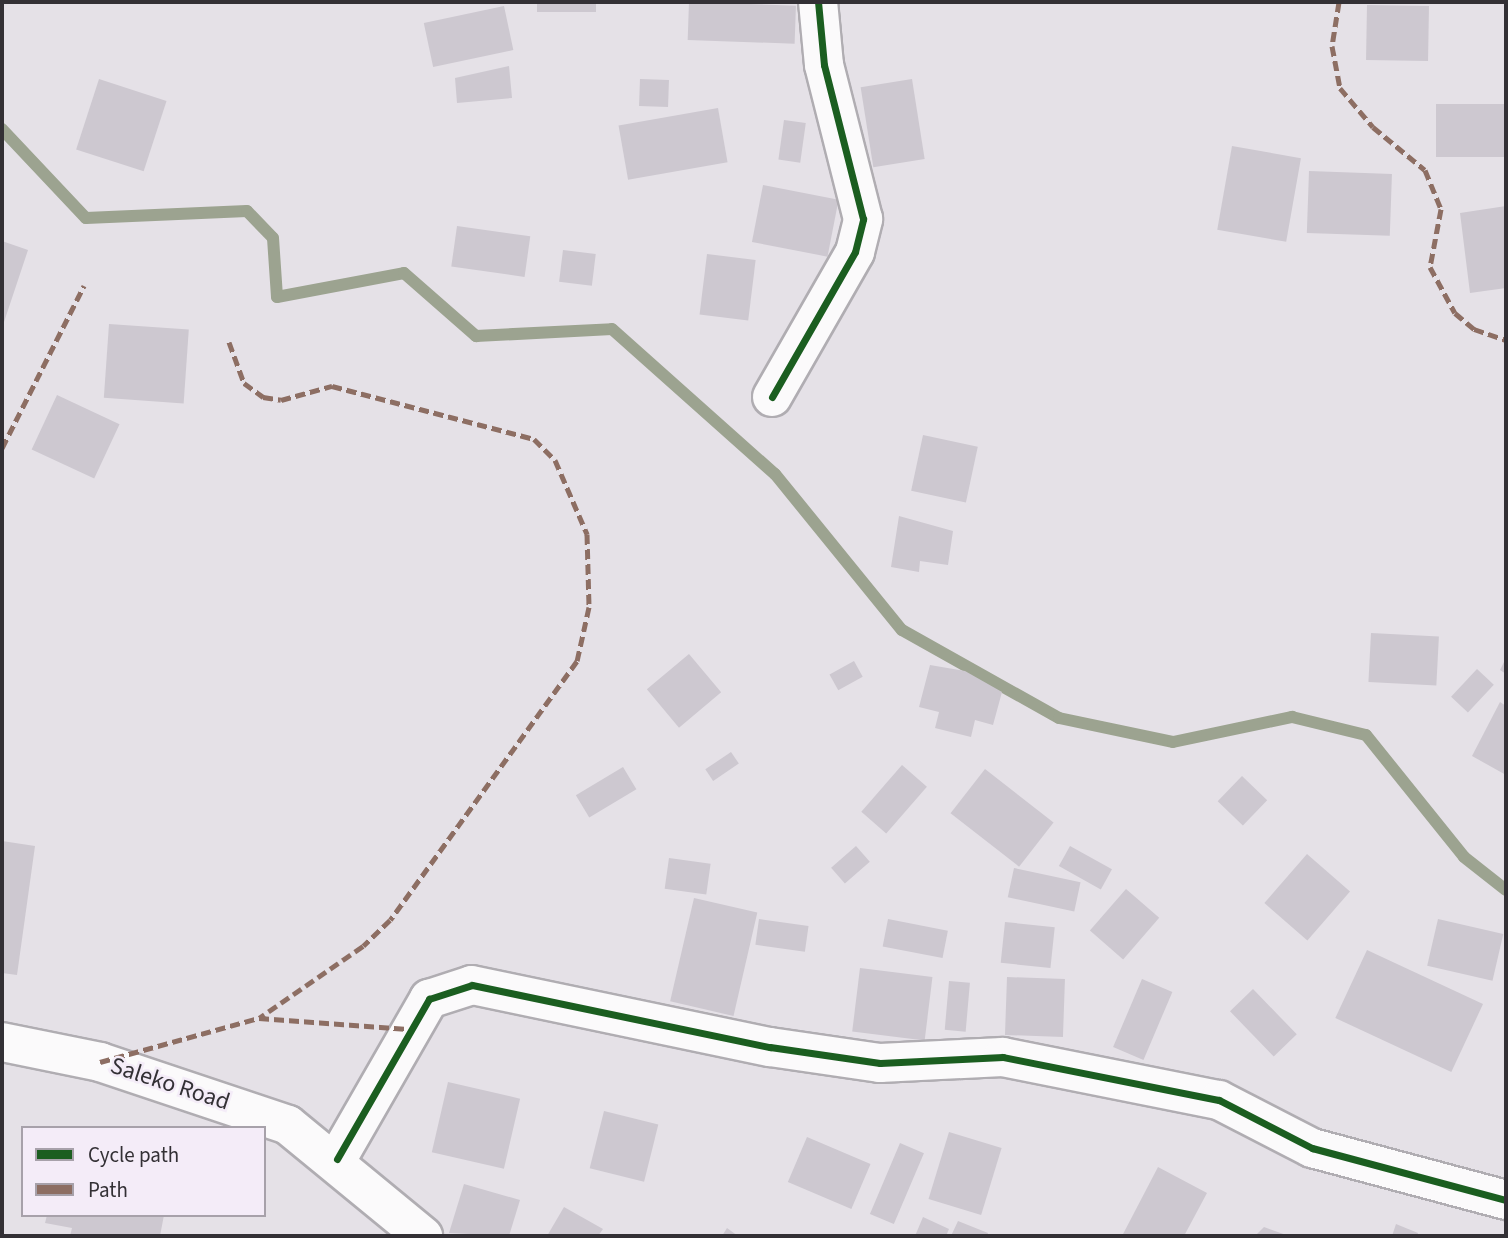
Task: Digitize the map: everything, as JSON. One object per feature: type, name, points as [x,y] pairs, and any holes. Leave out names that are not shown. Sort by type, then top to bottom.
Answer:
[{"type":"street","points":[[772,397],[855,252],[863,219],[824,65],[818,2]]},
{"type":"street","points":[[337,1159],[429,999],[472,985],[569,1009],[880,1063],[1003,1057],[1105,1076],[1219,1100],[1312,1148],[1506,1200]]},
{"type":"street","name":"Saleko Road","points":[[9,1049],[100,1062],[215,1097],[288,1125],[337,1159],[424,1236]]},
{"type":"building","points":[[537,2],[596,2],[596,12],[537,12]]},
{"type":"building","points":[[689,2],[796,6],[795,44],[688,40]]},
{"type":"building","points":[[1367,5],[1429,6],[1428,61],[1366,60]]},
{"type":"building","points":[[504,6],[513,50],[433,67],[424,23]]},
{"type":"building","points":[[509,66],[512,98],[457,103],[455,78]]},
{"type":"building","points":[[99,79],[167,101],[144,171],[76,149]]},
{"type":"building","points":[[640,79],[669,80],[668,107],[639,106]]},
{"type":"building","points":[[912,79],[925,159],[873,167],[861,87]]},
{"type":"building","points":[[1436,104],[1506,104],[1506,157],[1436,157]]},
{"type":"building","points":[[718,108],[728,162],[628,180],[619,126]]},
{"type":"building","points":[[784,120],[806,123],[800,163],[778,160]]},
{"type":"building","points":[[1232,146],[1301,158],[1286,242],[1217,230]]},
{"type":"building","points":[[1309,171],[1392,174],[1390,236],[1307,233]]},
{"type":"building","points":[[763,185],[839,200],[828,257],[752,242]]},
{"type":"building","points":[[1506,206],[1506,288],[1470,293],[1460,213]]},
{"type":"building","points":[[457,226],[530,236],[525,277],[451,267]]},
{"type":"building","points":[[2,241],[28,250],[4,322],[2,321]]},
{"type":"building","points":[[563,250],[596,254],[592,286],[559,282]]},
{"type":"building","points":[[707,254],[756,260],[748,321],[700,315]]},
{"type":"building","points":[[109,324],[189,330],[184,403],[104,398]]},
{"type":"building","points":[[57,395],[120,424],[94,479],[32,449]]},
{"type":"building","points":[[923,435],[978,447],[966,502],[911,491]]},
{"type":"building","points":[[899,516],[953,531],[948,565],[920,561],[919,572],[891,567]]},
{"type":"building","points":[[1371,633],[1439,637],[1436,685],[1368,682]]},
{"type":"building","points":[[689,654],[721,692],[679,728],[647,689]]},
{"type":"building","points":[[1506,658],[1506,674],[1500,670]]},
{"type":"building","points":[[854,661],[863,677],[838,690],[830,675]]},
{"type":"building","points":[[930,665],[965,671],[1002,692],[993,725],[975,720],[971,737],[935,728],[939,712],[919,707]]},
{"type":"building","points":[[1477,669],[1494,685],[1468,712],[1451,697]]},
{"type":"building","points":[[1500,702],[1506,706],[1506,775],[1472,756]]},
{"type":"building","points":[[731,752],[739,764],[713,781],[705,769]]},
{"type":"building","points":[[902,765],[927,787],[886,833],[861,812]]},
{"type":"building","points":[[623,767],[636,789],[589,818],[576,795]]},
{"type":"building","points":[[985,769],[1054,823],[1019,867],[951,813]]},
{"type":"building","points":[[1242,776],[1267,800],[1243,825],[1218,801]]},
{"type":"building","points":[[2,841],[35,846],[17,975],[2,973]]},
{"type":"building","points":[[856,846],[870,862],[845,883],[831,868]]},
{"type":"building","points":[[1070,846],[1112,869],[1101,889],[1059,866]]},
{"type":"building","points":[[1307,854],[1350,891],[1307,940],[1264,903]]},
{"type":"building","points":[[669,858],[711,864],[706,895],[665,889]]},
{"type":"building","points":[[1014,868],[1081,882],[1074,911],[1008,897]]},
{"type":"building","points":[[1126,889],[1159,918],[1123,959],[1090,931]]},
{"type":"building","points":[[694,898],[757,913],[733,1016],[670,1001]]},
{"type":"building","points":[[759,919],[809,926],[805,952],[755,945]]},
{"type":"building","points":[[888,919],[948,931],[943,958],[883,946]]},
{"type":"building","points":[[1438,919],[1503,934],[1492,981],[1427,966]]},
{"type":"building","points":[[1005,922],[1055,927],[1050,968],[1001,963]]},
{"type":"building","points":[[1367,950],[1483,1004],[1451,1072],[1335,1018]]},
{"type":"building","points":[[860,968],[932,977],[925,1040],[852,1032]]},
{"type":"building","points":[[1007,977],[1065,979],[1063,1037],[1005,1035]]},
{"type":"building","points":[[1142,979],[1172,992],[1143,1060],[1113,1047]]},
{"type":"building","points":[[949,981],[970,983],[966,1032],[945,1030]]},
{"type":"building","points":[[1253,989],[1297,1034],[1274,1057],[1230,1011]]},
{"type":"building","points":[[448,1082],[520,1099],[504,1169],[432,1152]]},
{"type":"building","points":[[604,1111],[658,1125],[644,1182],[590,1168]]},
{"type":"building","points":[[949,1132],[1002,1148],[981,1215],[929,1199]]},
{"type":"building","points":[[807,1137],[871,1164],[851,1209],[788,1182]]},
{"type":"building","points":[[900,1143],[924,1153],[894,1224],[870,1214]]},
{"type":"building","points":[[1158,1167],[1207,1193],[1184,1236],[1122,1236]]},
{"type":"building","points":[[464,1184],[520,1200],[509,1236],[449,1233]]},
{"type":"building","points":[[564,1207],[603,1229],[598,1236],[547,1236]]},
{"type":"building","points":[[46,1217],[164,1217],[160,1236],[70,1236],[72,1228],[45,1223]]},
{"type":"building","points":[[923,1217],[949,1229],[946,1236],[915,1236]]},
{"type":"building","points":[[958,1221],[988,1233],[987,1236],[951,1236]]},
{"type":"building","points":[[1396,1224],[1418,1233],[1417,1236],[1392,1236]]},
{"type":"building","points":[[1264,1227],[1289,1236],[1255,1236]]},
{"type":"building","points":[[727,1228],[738,1236],[722,1236]]},
{"type":"waterway","points":[[2,129],[86,218],[247,211],[273,238],[277,297],[404,273],[476,336],[612,329],[775,474],[902,630],[1059,718],[1173,742],[1292,717],[1366,735],[1464,857],[1506,890]]},
{"type":"marked path","points":[[1339,2],[1332,46],[1340,88],[1373,127],[1425,170],[1441,209],[1430,267],[1455,313],[1474,329],[1506,340]]},
{"type":"marked path","points":[[2,448],[84,286]]},
{"type":"marked path","points":[[229,342],[244,383],[263,397],[281,400],[332,386],[534,439],[555,460],[587,534],[589,607],[577,661],[390,920],[363,946],[259,1018]]},
{"type":"marked path","points":[[100,1062],[259,1018],[408,1029]]},
{"type":"cycle path","points":[[772,397],[855,252],[863,219],[824,65],[818,2]]},
{"type":"cycle path","points":[[337,1159],[429,999],[472,985],[770,1047],[880,1063],[1003,1057],[1219,1100],[1312,1148],[1506,1200]]}]
